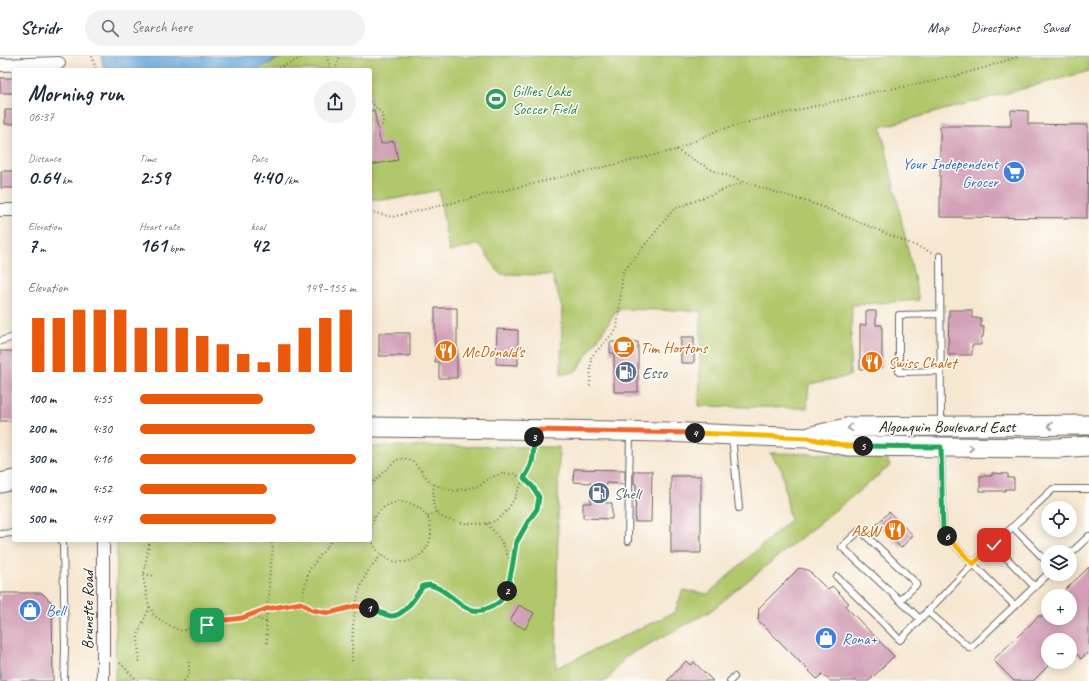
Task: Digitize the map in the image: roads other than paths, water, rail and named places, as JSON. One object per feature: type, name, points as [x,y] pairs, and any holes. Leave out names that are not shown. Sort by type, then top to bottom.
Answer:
[{"type":"main road","name":"Algonquin Boulevard East","points":[[941,437],[1089,425]]},
{"type":"main road","name":"Algonquin Boulevard East","points":[[372,428],[630,431],[807,438],[850,427],[1059,448],[1089,446]]},
{"type":"main road","points":[[0,483],[12,480]]},
{"type":"street","points":[[0,65],[60,63]]},
{"type":"street","points":[[0,210],[12,210]]},
{"type":"street","name":"Brunette Road","points":[[103,681],[104,542]]},
{"type":"lane","points":[[940,256],[940,371],[943,532],[1015,606]]},
{"type":"lane","points":[[940,314],[899,315],[899,372],[940,371]]},
{"type":"lane","points":[[0,341],[12,338]]},
{"type":"lane","points":[[628,541],[630,431]]},
{"type":"lane","points":[[732,435],[739,508]]},
{"type":"lane","points":[[838,577],[900,640],[973,564],[1053,489],[1089,489]]},
{"type":"lane","points":[[1013,527],[1041,557]]},
{"type":"lane","points":[[900,600],[917,584],[860,530],[842,547],[920,619]]},
{"type":"lane","points":[[0,534],[12,534]]},
{"type":"lane","points":[[1077,547],[1089,536]]},
{"type":"lane","points":[[62,542],[65,648],[64,681]]},
{"type":"lane","points":[[994,545],[1035,587]]},
{"type":"lane","points":[[928,611],[970,648],[1041,581]]},
{"type":"water","points":[[101,56],[283,56],[260,68],[104,68]]},
{"type":"place","name":"Gillies Lake Soccer Field","points":[[496,99]]},
{"type":"place","name":"Your Independent Grocer","points":[[1014,172]]},
{"type":"place","name":"Tim Hortons","points":[[624,347]]},
{"type":"place","name":"McDonald's","points":[[446,351]]},
{"type":"place","name":"Swiss Chalet","points":[[872,362]]},
{"type":"place","name":"Esso","points":[[626,372]]},
{"type":"place","name":"Shell","points":[[599,493]]},
{"type":"place","name":"A&W","points":[[895,530]]},
{"type":"place","name":"Bell","points":[[30,610]]},
{"type":"place","name":"Rona+","points":[[826,638]]}]
